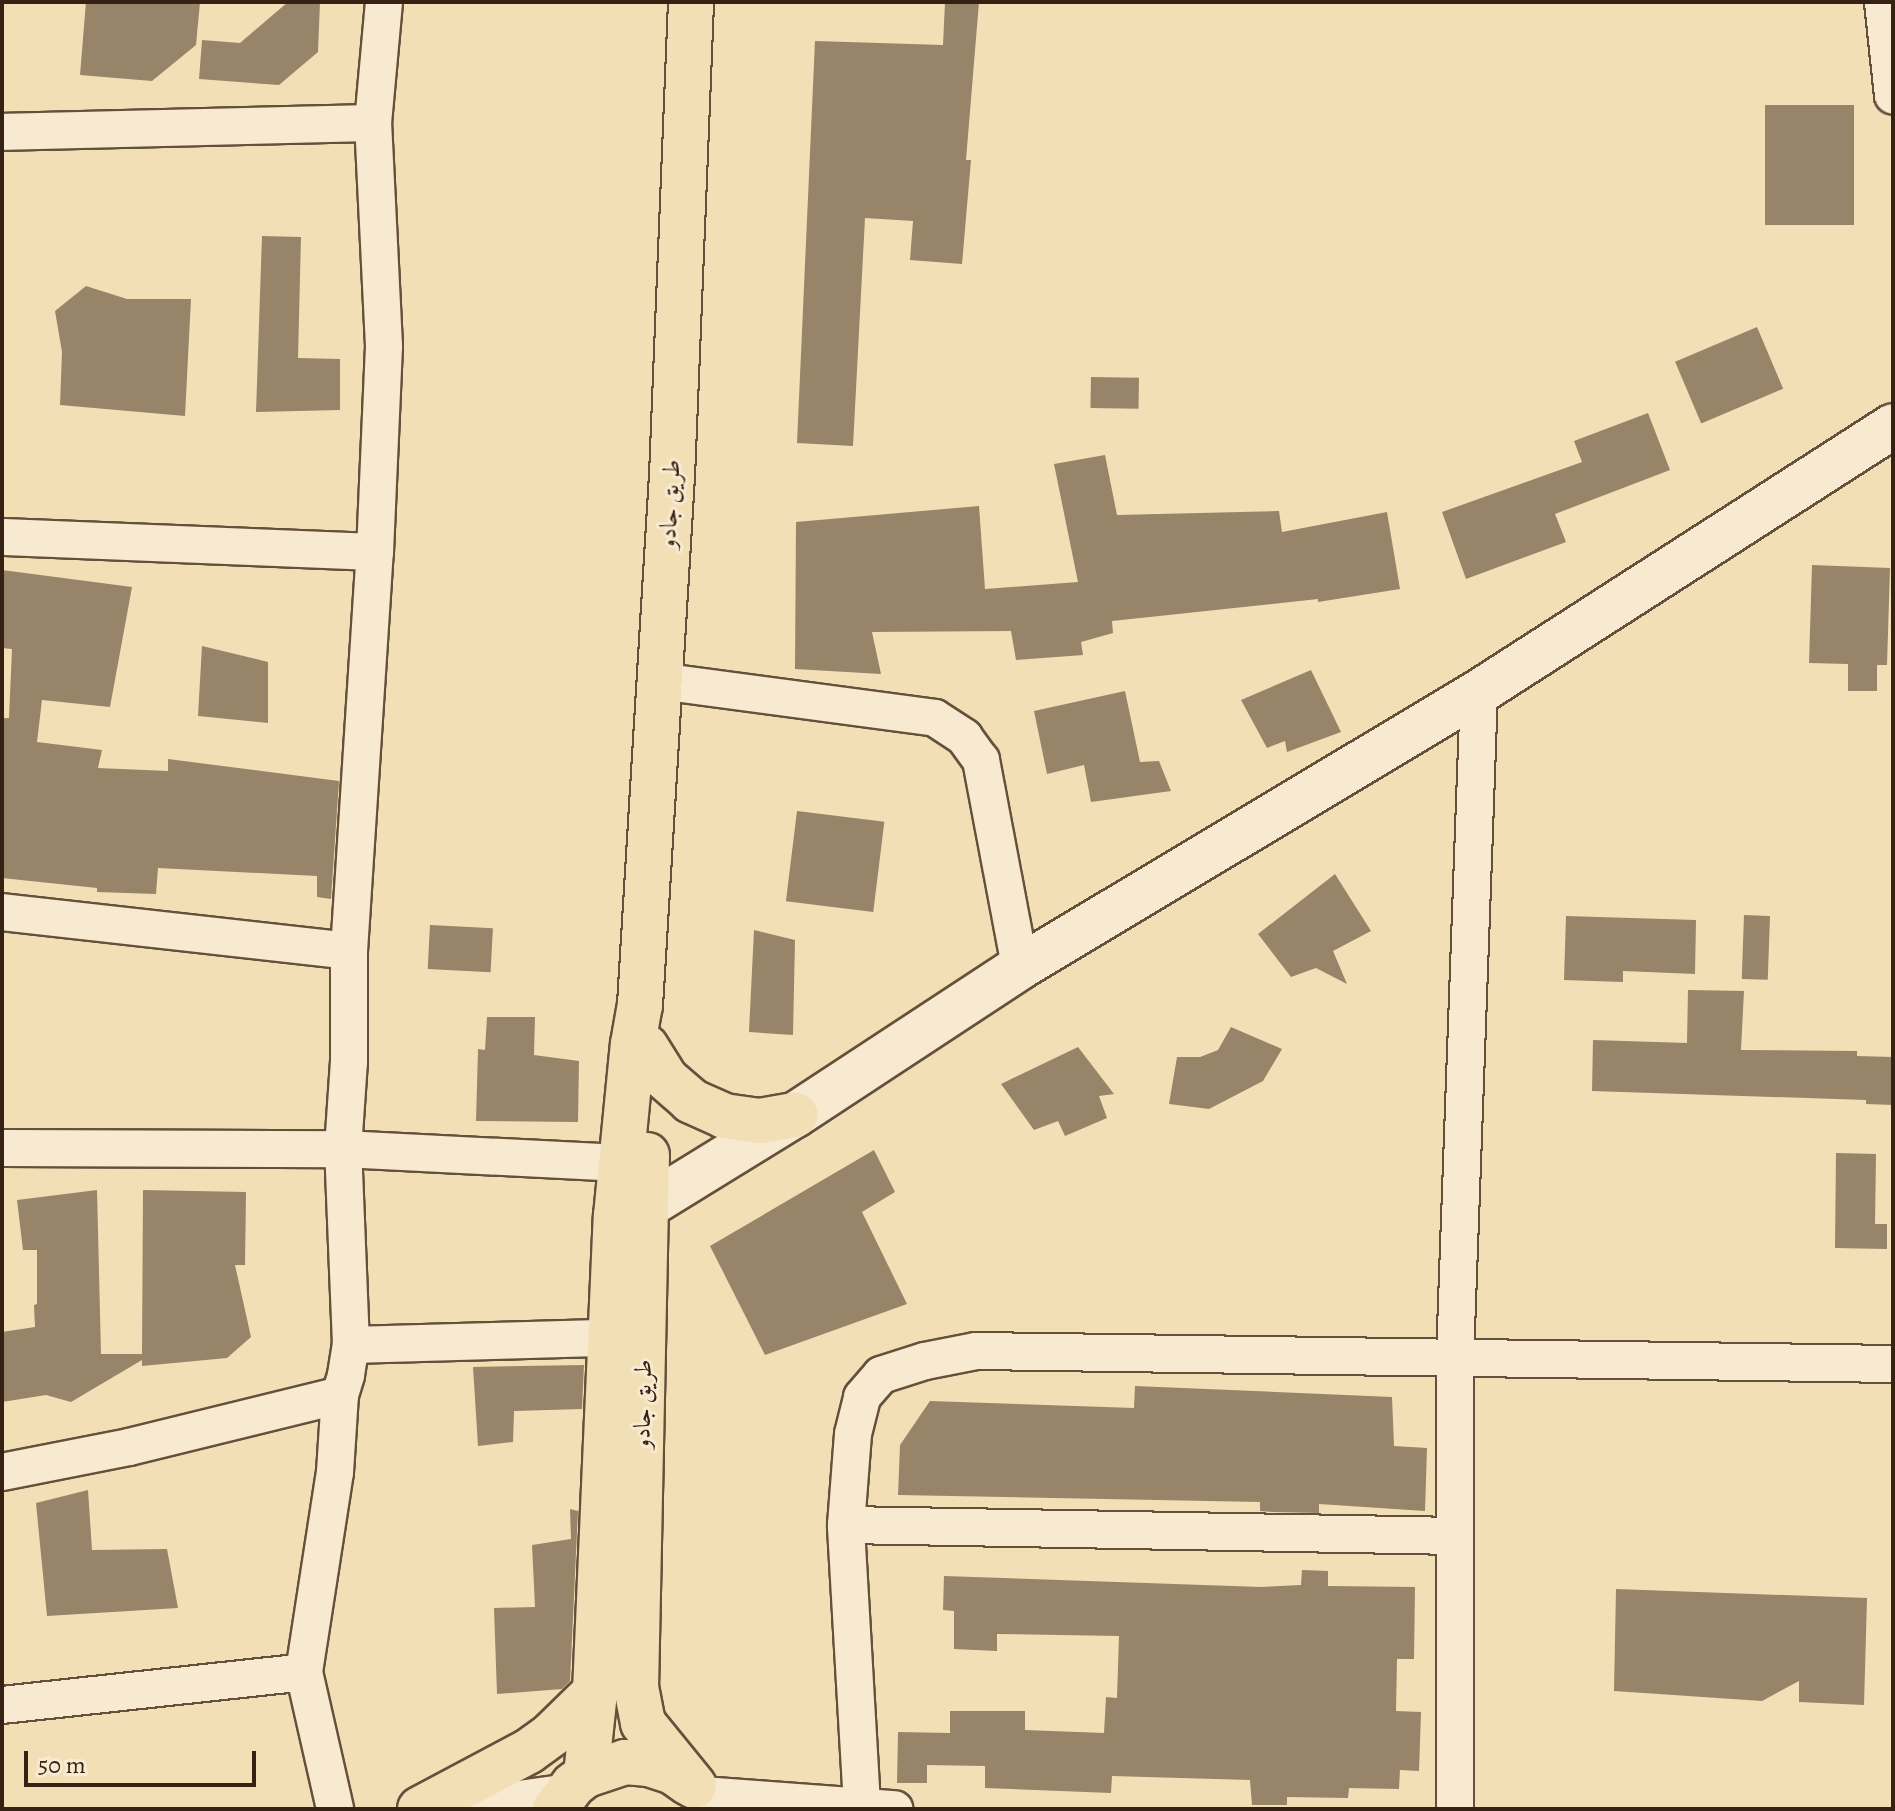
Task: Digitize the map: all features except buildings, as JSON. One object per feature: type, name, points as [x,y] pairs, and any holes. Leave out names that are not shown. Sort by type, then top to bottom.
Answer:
[{"type":"highway","name":"طريق جادو","points":[[691,2],[672,476],[631,1211],[636,1687],[643,1723],[702,1797]]},
{"type":"highway","name":"طريق جادو","points":[[567,1794],[595,1692],[608,1338],[631,1211],[621,1163],[633,1044],[643,1026]]},
{"type":"highway","points":[[643,1026],[665,1078],[691,1101],[713,1111],[760,1121],[795,1115]]},
{"type":"highway","points":[[420,1809],[529,1751],[564,1724],[595,1692]]},
{"type":"highway","points":[[567,1794],[625,1762],[649,1764],[673,1772],[702,1797]]},
{"type":"street","points":[[335,1809],[304,1672],[335,1472],[340,1395],[351,1345],[343,1149],[349,1062],[349,951],[375,552],[384,346],[373,123],[384,2]]},
{"type":"street","points":[[1883,2],[1893,95]]},
{"type":"street","points":[[2,132],[373,123]]},
{"type":"street","points":[[631,1211],[795,1115],[1020,967],[1479,692],[1893,426]]},
{"type":"street","points":[[2,537],[375,552]]},
{"type":"street","points":[[659,681],[935,718],[964,737],[981,760],[1020,967]]},
{"type":"street","points":[[1455,1809],[1455,1358],[1479,692]]},
{"type":"street","points":[[2,912],[349,951]]},
{"type":"street","points":[[2,1148],[343,1149],[621,1163]]},
{"type":"street","points":[[351,1345],[608,1338]]},
{"type":"street","points":[[702,1797],[871,1808],[846,1525],[853,1434],[862,1397],[881,1375],[925,1361],[976,1351],[1893,1364]]},
{"type":"street","points":[[2,1472],[129,1447],[340,1395]]},
{"type":"street","points":[[846,1525],[1455,1536]]},
{"type":"street","points":[[2,1705],[304,1672]]},
{"type":"street","points":[[477,1809],[567,1794]]}]
